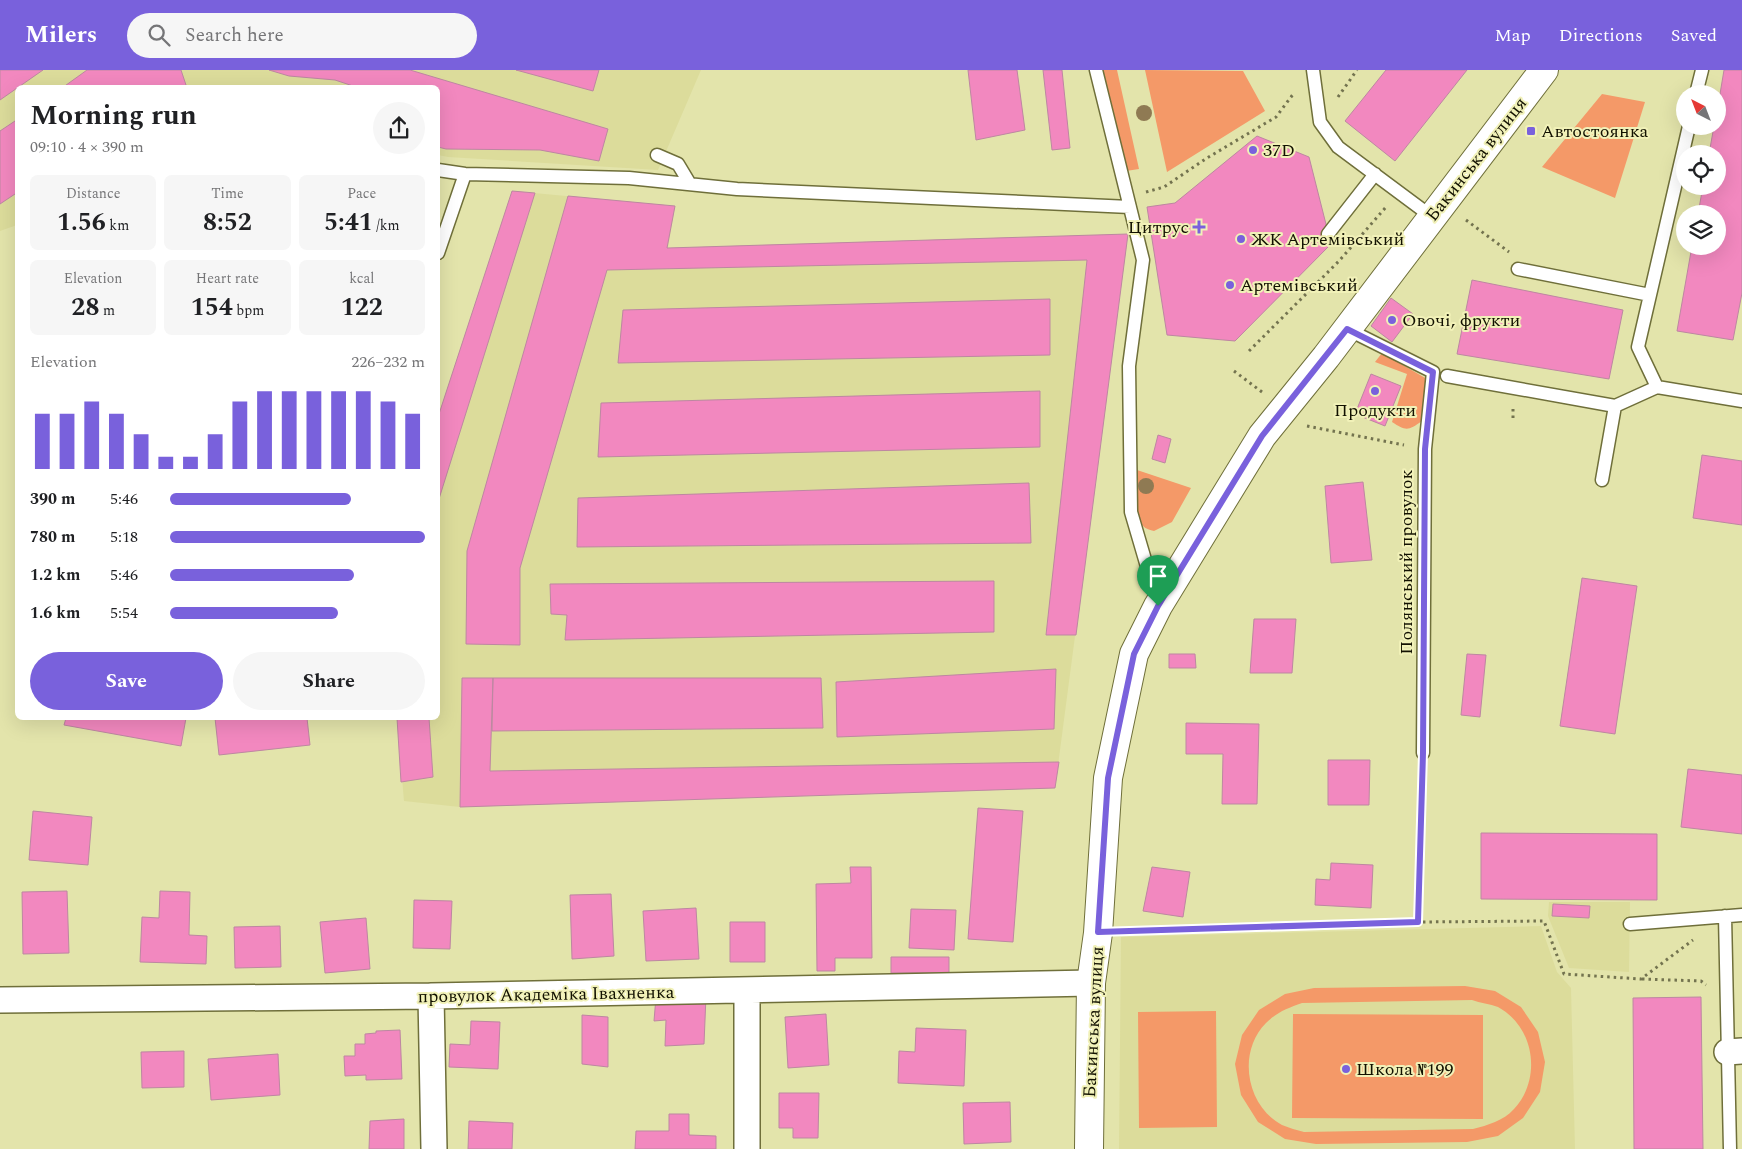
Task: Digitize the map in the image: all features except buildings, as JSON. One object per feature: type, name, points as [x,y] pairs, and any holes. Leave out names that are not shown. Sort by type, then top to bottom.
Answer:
[{"type":"street","name":"Бакинська вулиця","points":[[1089,1149],[1091,984],[1098,932],[1108,778],[1134,654],[1158,606],[1262,436],[1347,329],[1544,70]]},
{"type":"street","name":"провулок Академіка Івахненка","points":[[0,1000],[431,996],[1091,984]]},
{"type":"street","points":[[747,990],[747,1149]]},
{"type":"street","points":[[431,996],[434,1149]]},
{"type":"lane","points":[[1096,70],[1143,260],[1130,366],[1130,512],[1158,606]]},
{"type":"lane","points":[[1313,70],[1320,122],[1338,147],[1424,211],[1436,211]]},
{"type":"lane","points":[[1698,85],[1702,70]]},
{"type":"lane","points":[[1657,387],[1638,347],[1687,135]]},
{"type":"lane","points":[[657,155],[678,164],[690,184]]},
{"type":"lane","points":[[440,170],[465,174],[629,178],[738,189],[1130,207]]},
{"type":"lane","points":[[440,247],[465,174]]},
{"type":"lane","points":[[1328,234],[1375,174]]},
{"type":"lane","points":[[1518,269],[1650,295]]},
{"type":"lane","name":"Полянський провулок","points":[[1347,329],[1433,372],[1425,449],[1423,753]]},
{"type":"lane","points":[[1447,376],[1615,406],[1657,387],[1742,401]]},
{"type":"lane","points":[[1602,480],[1615,406]]},
{"type":"lane","points":[[1630,924],[1742,915]]},
{"type":"lane","points":[[1725,916],[1726,1001],[1735,1051],[1730,1149]]},
{"type":"path","points":[[1164,187],[1207,158],[1276,117],[1300,86]]},
{"type":"path","points":[[1436,211],[1538,273]]},
{"type":"path","points":[[1249,351],[1339,262],[1370,226]]},
{"type":"path","points":[[1234,371],[1266,395]]},
{"type":"path","points":[[1303,425],[1425,449]]},
{"type":"path","points":[[1418,922],[1423,753]]},
{"type":"path","points":[[1641,979],[1725,916]]},
{"type":"path","points":[[1098,932],[1418,922],[1544,921],[1564,974],[1701,981],[1726,1001]]},
{"type":"shaded area","points":[[0,70],[701,70],[658,170],[440,155],[440,85],[15,85],[15,226],[0,231]]},
{"type":"shaded area","points":[[1101,70],[1117,70],[1139,169],[1126,171]]},
{"type":"shaded area","points":[[1145,70],[1243,71],[1265,111],[1167,172]]},
{"type":"shaded area","points":[[1602,94],[1645,102],[1615,198],[1542,167]]},
{"type":"shaded area","points":[[512,191],[675,206],[668,248],[1128,234],[1055,788],[460,807],[404,801],[397,720],[440,720],[440,411]]},
{"type":"shaded area","points":[[1382,353],[1427,379],[1422,421],[1413,427],[1407,429],[1392,422],[1407,374],[1375,362]]},
{"type":"shaded area","points":[[1137,470],[1191,488],[1172,522],[1154,531],[1143,526],[1137,514]]},
{"type":"shaded area","points":[[1549,902],[1630,902],[1629,972],[1569,968],[1548,916]]},
{"type":"shaded area","name":"Школа №199","points":[[1541,926],[1557,972],[1571,988],[1575,1149],[1119,1149],[1121,937]]},
{"type":"shaded area","points":[[1465,986],[1495,991],[1521,1007],[1538,1032],[1545,1062],[1540,1092],[1523,1118],[1498,1136],[1467,1142],[1316,1144],[1285,1139],[1258,1122],[1241,1095],[1235,1064],[1242,1035],[1259,1010],[1285,994],[1314,988]],"holes":[[[1472,1000],[1498,1007],[1510,1016],[1520,1027],[1527,1040],[1530,1054],[1531,1069],[1529,1083],[1523,1097],[1510,1113],[1495,1122],[1473,1129],[1304,1132],[1282,1125],[1270,1116],[1260,1105],[1253,1092],[1249,1063],[1251,1048],[1257,1035],[1266,1023],[1279,1013],[1292,1007],[1302,1003]]]},
{"type":"shaded area","points":[[1216,1011],[1217,1127],[1139,1128],[1138,1012]]},
{"type":"shaded area","points":[[1293,1014],[1483,1015],[1483,1119],[1292,1118]]},
{"type":"place","name":"Автостоянка","points":[[1531,131]]},
{"type":"place","name":"37D","points":[[1253,150]]},
{"type":"place","name":"Цитрус","points":[[1199,227]]},
{"type":"place","name":"ЖК Артемівський","points":[[1241,239]]},
{"type":"place","name":"Артемівський","points":[[1230,285]]},
{"type":"place","name":"Овочі, фрукти","points":[[1392,320]]},
{"type":"place","name":"Продукти","points":[[1375,391]]},
{"type":"place","name":"Школа №199","points":[[1346,1069]]},
{"type":"route","points":[[1347,329],[1433,372],[1425,449],[1423,753],[1418,922],[1098,932],[1108,778],[1134,654],[1158,606],[1262,436],[1347,329]]}]
